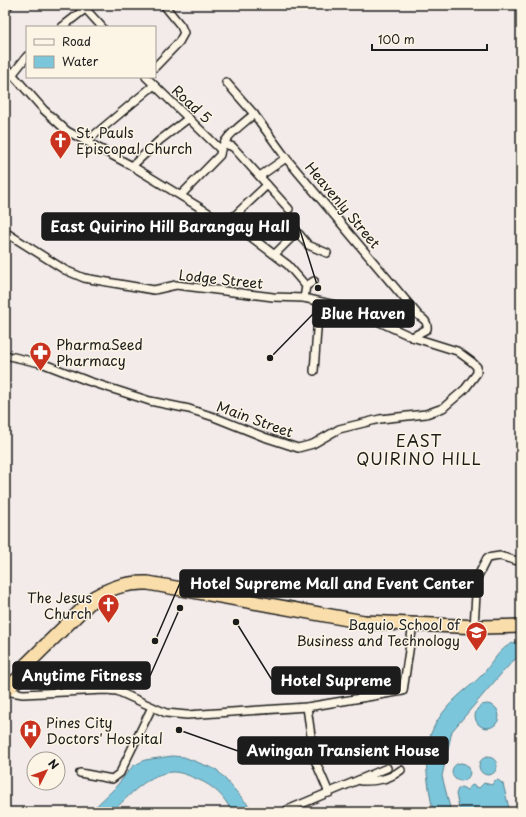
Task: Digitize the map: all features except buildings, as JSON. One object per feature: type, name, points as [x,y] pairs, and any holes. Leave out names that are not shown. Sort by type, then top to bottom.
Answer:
[{"type":"highway","points":[[5,679],[15,670],[23,668],[96,597],[110,588],[132,583],[148,583],[364,622],[474,627],[521,626]]},
{"type":"highway","points":[[5,691],[21,676],[23,668]]},
{"type":"street","points":[[5,8],[9,5]]},
{"type":"street","points":[[156,66],[179,42],[184,34],[181,26],[164,5]]},
{"type":"street","points":[[63,26],[84,7],[101,26]]},
{"type":"street","points":[[12,75],[26,57]]},
{"type":"street","points":[[5,66],[29,91],[44,110],[67,131],[132,166],[248,234],[288,265],[306,286]]},
{"type":"street","name":"Road 5","points":[[147,78],[153,86],[222,147],[234,147],[289,209]]},
{"type":"street","name":"Heavenly Street","points":[[226,82],[254,114],[286,158],[419,316],[425,319],[428,325],[427,329],[412,337]]},
{"type":"street","points":[[87,141],[153,86]]},
{"type":"street","points":[[181,195],[220,155],[226,139],[254,114]]},
{"type":"street","points":[[132,166],[160,140],[189,118]]},
{"type":"street","points":[[260,176],[286,158]]},
{"type":"street","points":[[228,223],[267,185]]},
{"type":"street","name":"Lodge Street","points":[[5,232],[65,270],[84,278],[154,290],[176,285],[273,297],[304,298],[319,302]]},
{"type":"street","points":[[275,254],[294,235],[299,234],[308,245],[327,253]]},
{"type":"street","points":[[304,298],[306,286],[314,281]]},
{"type":"street","points":[[314,371],[319,302]]},
{"type":"street","name":"Main Street","points":[[5,355],[44,364],[88,381],[150,401],[189,409],[214,417],[264,438],[298,448],[313,444],[338,429],[380,419],[426,414],[443,408],[457,397],[476,376],[476,367],[467,357],[457,351],[412,337],[360,313],[319,302]]},
{"type":"street","points":[[474,627],[477,578],[487,558],[500,556],[521,562]]},
{"type":"street","points":[[5,691],[23,694],[105,690],[117,691],[166,713],[187,715],[307,707],[403,691],[413,624]]},
{"type":"street","points":[[80,773],[112,779],[120,774],[152,707]]},
{"type":"street","points":[[307,707],[314,758],[329,793]]},
{"type":"street","points":[[286,810],[357,782],[387,768]]},
{"type":"street","points":[[357,782],[390,778],[401,770]]},
{"type":"water","points":[[521,641],[521,657],[514,660],[452,731],[442,776],[451,812],[433,812],[426,765],[429,739],[434,726],[455,699],[483,674],[499,653],[514,642]]},
{"type":"water","points":[[487,704],[492,705],[498,711],[498,721],[492,727],[487,728],[482,727],[476,721],[475,716],[476,711],[482,705]]},
{"type":"water","points":[[172,756],[184,757],[217,770],[250,807],[250,812],[232,812],[222,796],[209,785],[188,775],[173,772],[155,776],[147,781],[112,812],[90,812],[114,789],[133,766],[145,760]]},
{"type":"water","points":[[488,757],[494,760],[497,766],[494,772],[488,775],[482,772],[479,766],[482,760]]},
{"type":"water","points":[[461,763],[467,766],[470,772],[467,778],[461,781],[455,778],[452,772],[455,766]]},
{"type":"water","points":[[498,780],[503,784],[510,812],[460,812],[456,794],[458,789],[462,787],[467,790],[472,785],[479,788],[484,783],[492,785],[494,781]]},
{"type":"place","name":"St. Pauls Episcopal Church","points":[[60,160]]},
{"type":"place","name":"East Quirino Hill Barangay Hall","points":[[318,288]]},
{"type":"place","name":"Blue Haven","points":[[270,358]]},
{"type":"place","name":"PharmaSeed Pharmacy","points":[[40,372]]},
{"type":"place","name":"Anytime Fitness","points":[[180,608]]},
{"type":"place","name":"Hotel Supreme","points":[[236,622]]},
{"type":"place","name":"The Jesus Church","points":[[108,624]]},
{"type":"place","name":"Hotel Supreme Mall and Event Center","points":[[155,641]]},
{"type":"place","name":"Baguio School of Business and Technology","points":[[476,652]]},
{"type":"place","name":"Awingan Transient House","points":[[179,730]]},
{"type":"place","name":"Pines City Doctors' Hospital","points":[[31,750]]},
{"type":"district","name":"EAST QUIRINO HILL","points":[[419,449]]}]
